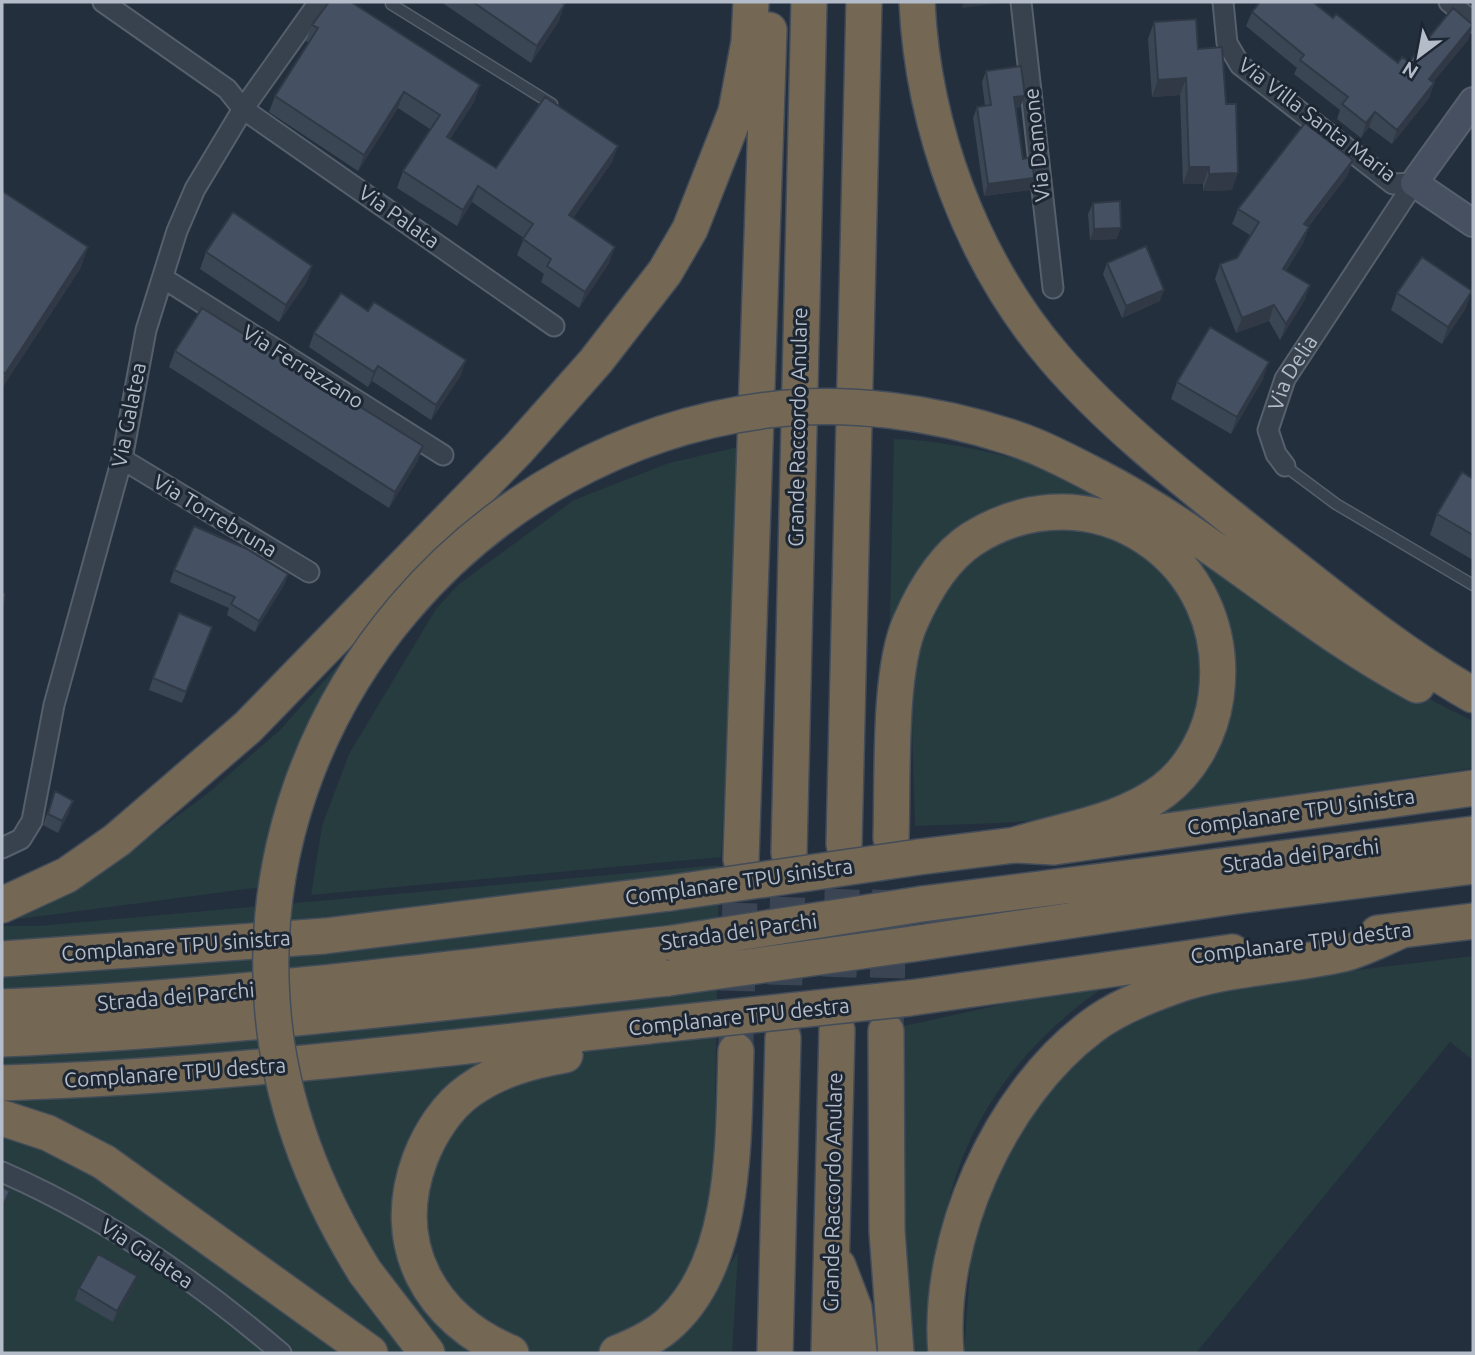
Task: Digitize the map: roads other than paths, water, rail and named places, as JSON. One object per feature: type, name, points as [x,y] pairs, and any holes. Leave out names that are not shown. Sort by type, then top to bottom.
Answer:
[{"type":"highway","points":[[2,905],[67,875],[117,840],[248,727],[519,448],[596,361],[666,272],[690,229],[736,112],[749,42],[751,2]]},
{"type":"highway","points":[[741,859],[770,2]]},
{"type":"highway","name":"Grande Raccordo Anulare","points":[[789,853],[808,2]]},
{"type":"highway","points":[[844,844],[864,2]]},
{"type":"highway","points":[[917,2],[930,96],[960,200],[1003,286],[1052,354],[1119,422],[1222,510],[1369,625],[1473,695]]},
{"type":"highway","points":[[427,1353],[365,1272],[324,1199],[301,1142],[289,1102],[273,1014],[273,919],[279,869],[290,822],[324,727],[367,656],[423,587],[488,527],[575,470],[660,435],[751,412],[844,407],[935,418],[1021,440],[1098,477],[1190,532],[1364,653],[1410,681],[1473,713]]},
{"type":"highway","points":[[905,847],[899,657],[909,625],[944,565],[970,540],[1003,523],[1045,512],[1078,512],[1111,519],[1144,535],[1173,556],[1208,610],[1216,641],[1219,677],[1214,708],[1204,739],[1187,766],[1165,790],[1136,808],[1114,817],[1015,845]]},
{"type":"highway","name":"Complanare TPU sinistra","points":[[2,959],[325,936],[670,893],[905,847],[1015,845],[1054,848],[1473,788]]},
{"type":"highway","name":"Strada dei Parchi","points":[[2,1007],[127,1002],[321,984],[673,943],[922,904],[1473,834]]},
{"type":"highway","name":"Strada dei Parchi","points":[[2,1039],[129,1034],[273,1021],[669,978],[1236,896],[1473,866]]},
{"type":"highway","name":"Complanare TPU destra","points":[[2,1083],[137,1079],[380,1058],[910,998],[1173,959],[1473,921]]},
{"type":"highway","points":[[946,1353],[947,1289],[981,1169],[1003,1128],[1059,1054],[1093,1026],[1131,1004],[1174,986],[1226,972],[1345,953],[1402,930]]},
{"type":"highway","points":[[511,1353],[462,1326],[438,1301],[422,1276],[412,1245],[410,1190],[428,1139],[467,1091],[494,1074],[534,1061],[602,1048],[651,1026]]},
{"type":"highway","name":"Grande Raccordo Anulare","points":[[829,1353],[837,1030]]},
{"type":"highway","points":[[886,1031],[887,1231],[896,1353]]},
{"type":"highway","points":[[775,1353],[783,1038]]},
{"type":"highway","points":[[617,1353],[646,1341],[672,1321],[696,1293],[709,1268],[721,1235],[729,1166],[736,1051]]},
{"type":"highway","points":[[2,1118],[48,1133],[104,1162],[370,1353]]},
{"type":"highway","points":[[831,1250],[855,1308],[859,1353]]},
{"type":"highway","points":[[319,1318],[359,1353]]},
{"type":"street","name":"Via Palata","points":[[103,2],[227,89],[243,109],[554,326]]},
{"type":"street","name":"Via Galatea","points":[[2,848],[21,839],[32,821],[54,705],[122,459],[146,330],[195,189],[243,109],[318,2]]},
{"type":"street","name":"Via Damone","points":[[1021,2],[1052,288]]},
{"type":"street","name":"Via Villa Santa Maria","points":[[1223,2],[1227,43],[1240,65],[1394,184],[1414,183]]},
{"type":"street","points":[[1449,2],[1473,22]]},
{"type":"street","name":"Via Delia","points":[[1285,466],[1270,442],[1268,430],[1285,379],[1414,183],[1473,101]]},
{"type":"street","points":[[1414,183],[1473,223]]},
{"type":"street","name":"Via Ferrazzano","points":[[163,278],[443,456]]},
{"type":"street","name":"Via Torrebruna","points":[[122,459],[309,572]]},
{"type":"street","name":"Via Galatea","points":[[2,1172],[57,1197],[115,1230],[223,1306],[281,1353]]},
{"type":"lane","points":[[393,2],[391,4],[558,107]]},
{"type":"lane","name":"Via Delia","points":[[1285,466],[1336,503],[1473,585]]},
{"type":"tunnel","points":[[886,1031],[891,838]]},
{"type":"tunnel","points":[[837,1030],[844,844]]},
{"type":"tunnel","points":[[783,1038],[789,853]]},
{"type":"tunnel","points":[[736,1044],[741,859]]}]
